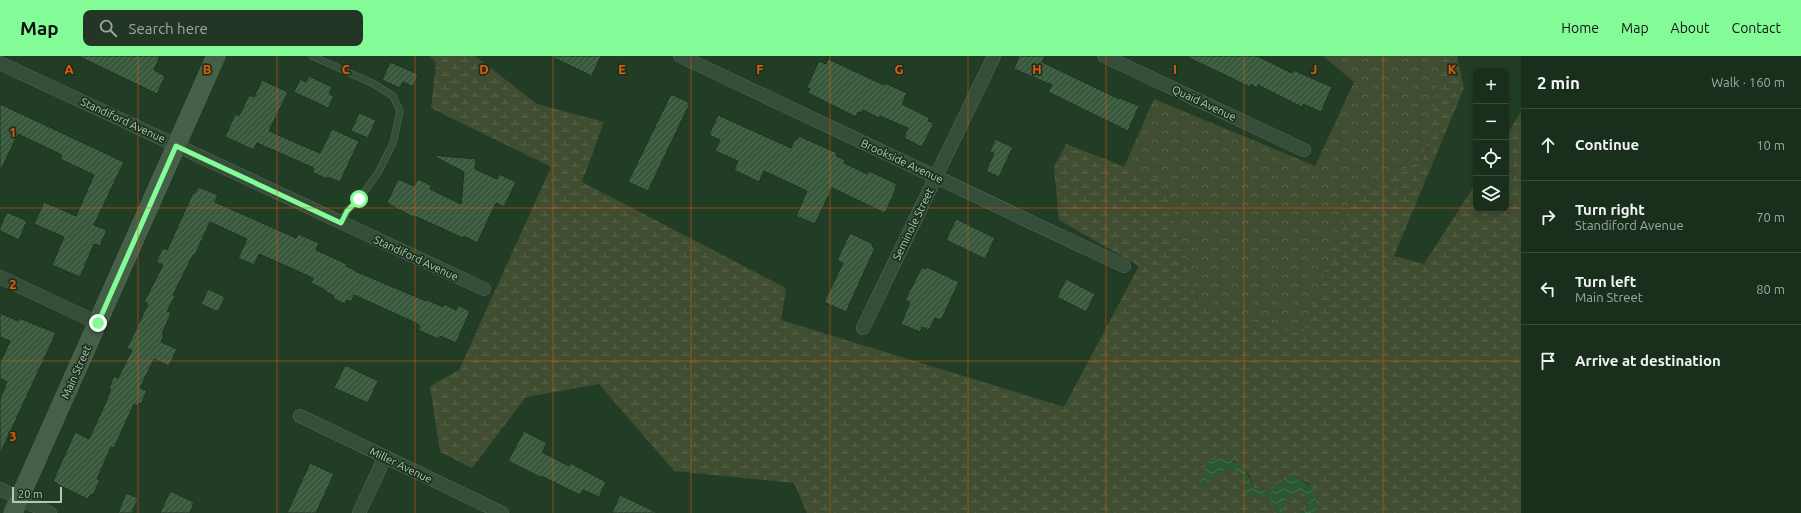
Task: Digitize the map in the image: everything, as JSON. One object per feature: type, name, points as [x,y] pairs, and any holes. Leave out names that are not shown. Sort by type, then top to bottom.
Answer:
[{"type":"main road","name":"Main Street","points":[[16,506],[216,56]]},
{"type":"street","name":"Brookside Avenue","points":[[680,56],[1124,266]]},
{"type":"street","name":"Seminole Street","points":[[863,328],[994,56]]},
{"type":"street","name":"Quaid Avenue","points":[[1104,56],[1304,150]]},
{"type":"street","name":"Standiford Avenue","points":[[0,63],[484,289]]},
{"type":"street","points":[[0,277],[98,323]]},
{"type":"street","name":"Miller Avenue","points":[[300,416],[502,513]]},
{"type":"street","points":[[359,513],[385,457]]},
{"type":"street","points":[[0,490],[16,506],[50,513]]},
{"type":"lane","points":[[312,56],[374,84],[393,96],[400,111],[393,143],[378,173],[359,199],[347,211],[341,223]]},
{"type":"green space","points":[[430,56],[475,56],[537,104],[604,122],[582,182],[786,288],[781,320],[1064,407],[1139,266],[1059,220],[1054,167],[1066,144],[1164,182],[1198,304],[1302,335],[1355,190],[1423,161],[1443,56],[1457,56],[1464,88],[1394,256],[1424,264],[1473,188],[1473,212],[1509,212],[1509,131],[1521,112],[1521,513],[1315,513],[1317,509],[1309,483],[1293,476],[1272,491],[1254,488],[1249,474],[1234,460],[1201,487],[1224,470],[1235,469],[1242,477],[1247,495],[1266,496],[1273,502],[1279,513],[807,513],[794,483],[674,471],[599,384],[526,397],[472,468],[440,452],[430,386],[459,370],[551,167],[431,108],[436,63]]},
{"type":"green space","points":[[1323,56],[1443,56],[1423,162],[1355,190],[1302,336],[1198,304],[1164,182],[1124,167],[1154,99],[1315,166],[1354,82]]},
{"type":"green space","points":[[1298,491],[1303,492],[1309,499],[1306,509],[1302,513],[1284,513],[1284,506],[1287,499],[1291,494]]},
{"type":"water","points":[[1221,458],[1239,464],[1245,471],[1254,488],[1272,491],[1277,482],[1293,476],[1305,482],[1314,491],[1317,509],[1315,513],[1302,513],[1306,509],[1309,499],[1303,492],[1295,492],[1286,500],[1284,513],[1279,513],[1266,496],[1247,495],[1242,477],[1235,469],[1224,470],[1200,488],[1207,461]]},
{"type":"building","points":[[78,56],[160,56],[154,70],[165,76],[157,94]]},
{"type":"building","points":[[550,56],[601,56],[592,76]]},
{"type":"building","points":[[1019,56],[1045,56],[1042,62],[1119,99],[1120,98],[1139,106],[1128,131],[1048,92],[1052,85],[1014,69]]},
{"type":"building","points":[[1185,56],[1257,56],[1292,73],[1293,70],[1332,87],[1321,112],[1303,104],[1302,107],[1258,85],[1257,88],[1251,84],[1250,87]]},
{"type":"building","points":[[828,59],[884,85],[885,83],[907,93],[902,104],[930,118],[928,121],[934,123],[922,147],[904,138],[908,128],[880,116],[879,118],[863,110],[861,113],[858,112],[856,117],[808,93],[810,89],[807,87],[819,61],[826,64]]},
{"type":"building","points":[[390,62],[418,74],[413,87],[403,82],[400,88],[382,80]]},
{"type":"building","points":[[309,76],[332,87],[329,94],[334,96],[328,108],[294,92],[300,79],[306,82]]},
{"type":"building","points":[[262,80],[288,92],[269,131],[320,153],[332,129],[359,141],[340,182],[328,177],[327,179],[312,172],[314,168],[257,143],[254,150],[225,137],[235,114],[239,116],[249,95],[254,97]]},
{"type":"building","points":[[671,94],[690,103],[648,191],[628,182]]},
{"type":"building","points":[[0,104],[124,162],[94,225],[107,230],[100,246],[94,244],[80,277],[52,265],[64,237],[34,224],[44,202],[76,216],[94,175],[60,159],[62,155],[18,134],[0,172]]},
{"type":"building","points":[[359,113],[376,120],[368,138],[351,131]]},
{"type":"building","points":[[718,115],[791,148],[795,139],[797,140],[799,136],[837,153],[836,156],[845,160],[844,163],[867,174],[869,171],[897,184],[885,213],[832,188],[815,224],[796,216],[807,191],[764,171],[759,182],[734,170],[738,161],[715,151],[720,140],[709,135]]},
{"type":"building","points":[[995,139],[1013,147],[999,177],[986,171],[994,153],[990,152]]},
{"type":"building","points":[[432,155],[476,159],[475,169],[497,179],[499,174],[516,182],[504,207],[496,203],[477,243],[464,236],[463,238],[417,217],[413,217],[387,203],[398,179],[414,186],[418,179],[432,186],[430,189],[461,204],[464,172]]},
{"type":"building","points":[[198,187],[218,195],[215,202],[296,238],[298,234],[319,243],[316,250],[347,264],[346,266],[355,271],[443,307],[444,304],[456,310],[458,305],[470,311],[456,343],[440,336],[438,339],[418,330],[420,326],[416,323],[354,295],[351,302],[347,300],[345,304],[333,298],[334,296],[325,290],[311,283],[313,278],[259,254],[254,265],[238,258],[247,239],[210,222],[195,255],[193,255],[173,295],[175,296],[167,311],[171,313],[162,334],[164,335],[161,342],[177,349],[169,366],[154,359],[140,388],[147,391],[141,404],[139,403],[137,406],[134,404],[114,448],[111,447],[97,479],[100,480],[93,495],[91,494],[88,499],[58,485],[53,481],[75,432],[89,439],[106,402],[111,389],[109,388],[114,376],[118,378],[132,350],[127,348],[148,304],[144,302],[163,265],[156,262],[163,248],[167,250],[193,193],[195,193]]},
{"type":"building","points":[[7,212],[27,221],[19,240],[0,231],[0,227]]},
{"type":"building","points":[[956,219],[995,238],[985,259],[946,240]]},
{"type":"building","points":[[850,233],[873,244],[872,246],[875,248],[846,312],[824,302],[843,263],[837,260]]},
{"type":"building","points":[[922,267],[926,269],[927,267],[959,282],[941,320],[935,318],[929,330],[922,327],[920,332],[901,324],[910,302],[905,300]]},
{"type":"building","points":[[1066,279],[1095,294],[1086,312],[1057,297]]},
{"type":"building","points":[[208,289],[225,297],[218,312],[201,304]]},
{"type":"building","points":[[0,313],[18,321],[19,318],[56,333],[0,454],[0,399],[7,382],[0,378],[0,363],[10,341],[0,337]]},
{"type":"building","points":[[345,365],[378,381],[368,403],[334,388]]},
{"type":"building","points":[[524,431],[547,443],[542,452],[569,466],[570,463],[606,482],[599,497],[583,490],[580,495],[508,461]]},
{"type":"building","points":[[310,463],[334,474],[316,513],[287,513]]},
{"type":"building","points":[[170,491],[194,502],[190,513],[160,513]]},
{"type":"building","points":[[126,493],[138,498],[132,513],[118,513]]},
{"type":"building","points":[[620,495],[658,513],[612,513]]},
{"type":"route","points":[[98,323],[176,146],[341,223],[347,211],[359,199]]}]
